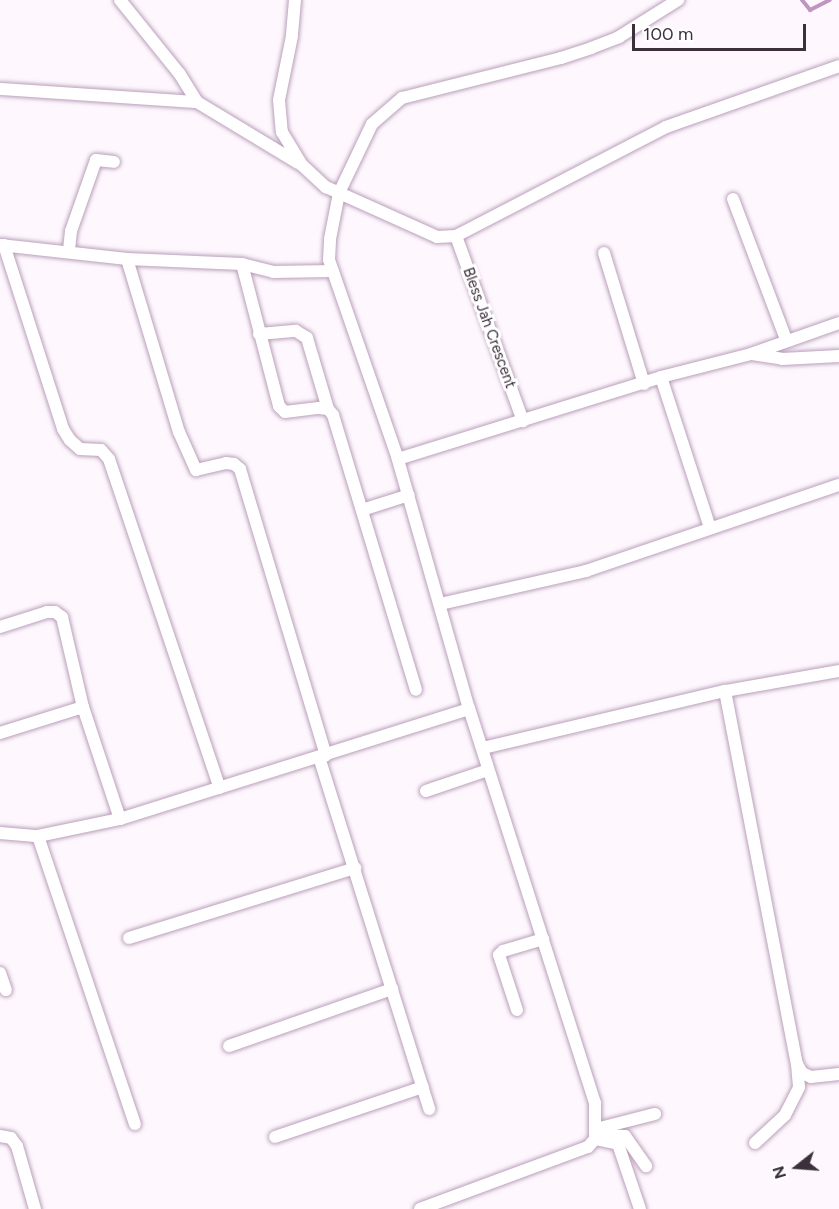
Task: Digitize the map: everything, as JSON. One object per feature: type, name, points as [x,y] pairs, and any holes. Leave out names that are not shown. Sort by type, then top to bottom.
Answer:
[{"type":"street","points":[[120,0],[179,73],[197,102]]},
{"type":"street","points":[[295,0],[292,36],[279,100],[282,132],[302,165]]},
{"type":"street","points":[[596,1134],[595,1103],[469,709],[410,495],[333,272],[328,248],[339,193],[372,124],[402,98],[591,48],[619,37],[678,0]]},
{"type":"street","points":[[0,89],[197,102],[302,165],[326,187],[437,237],[456,236],[666,128],[839,66]]},
{"type":"street","points":[[69,250],[71,231],[96,160],[114,162]]},
{"type":"street","points":[[733,199],[786,339]]},
{"type":"street","name":"Bless Jah Crescent","points":[[456,236],[523,421]]},
{"type":"street","points":[[220,789],[109,459],[101,450],[80,449],[63,429],[2,245],[69,250],[128,259],[242,264],[273,272],[333,272]]},
{"type":"street","points":[[604,253],[644,384]]},
{"type":"street","points":[[128,259],[179,432],[196,470],[226,464],[234,464],[240,469],[355,868],[429,1109]]},
{"type":"street","points":[[242,264],[279,406],[285,412],[328,409]]},
{"type":"street","points":[[398,459],[662,377],[751,354],[786,339],[839,323]]},
{"type":"street","points":[[259,334],[296,331],[307,338],[328,409],[333,415],[416,690]]},
{"type":"street","points":[[751,354],[782,359],[839,356]]},
{"type":"street","points":[[662,377],[710,528]]},
{"type":"street","points":[[440,604],[586,571],[839,485]]},
{"type":"street","points":[[362,510],[410,495]]},
{"type":"street","points":[[0,627],[47,612],[55,612],[62,617],[83,707],[120,819]]},
{"type":"street","points":[[483,748],[725,691],[839,671]]},
{"type":"street","points":[[725,691],[797,1064],[799,1087],[785,1115],[755,1143]]},
{"type":"street","points":[[0,733],[83,707]]},
{"type":"street","points":[[0,833],[38,836],[120,819],[469,709]]},
{"type":"street","points":[[426,791],[488,770]]},
{"type":"street","points":[[38,836],[135,1124]]},
{"type":"street","points":[[129,938],[355,868]]},
{"type":"street","points":[[517,1010],[499,955],[503,951],[543,939]]},
{"type":"street","points":[[0,973],[6,990]]},
{"type":"street","points":[[229,1046],[392,990]]},
{"type":"street","points":[[797,1064],[802,1073],[811,1077],[839,1074]]},
{"type":"street","points":[[275,1137],[423,1088]]},
{"type":"street","points":[[420,1209],[581,1151],[596,1134],[655,1114]]},
{"type":"street","points":[[596,1134],[625,1136],[646,1166]]},
{"type":"street","points":[[596,1134],[618,1144],[640,1209]]},
{"type":"street","points":[[0,1136],[11,1138],[17,1146],[35,1209]]},
{"type":"waterway","points":[[802,0],[810,10],[830,0]]}]
